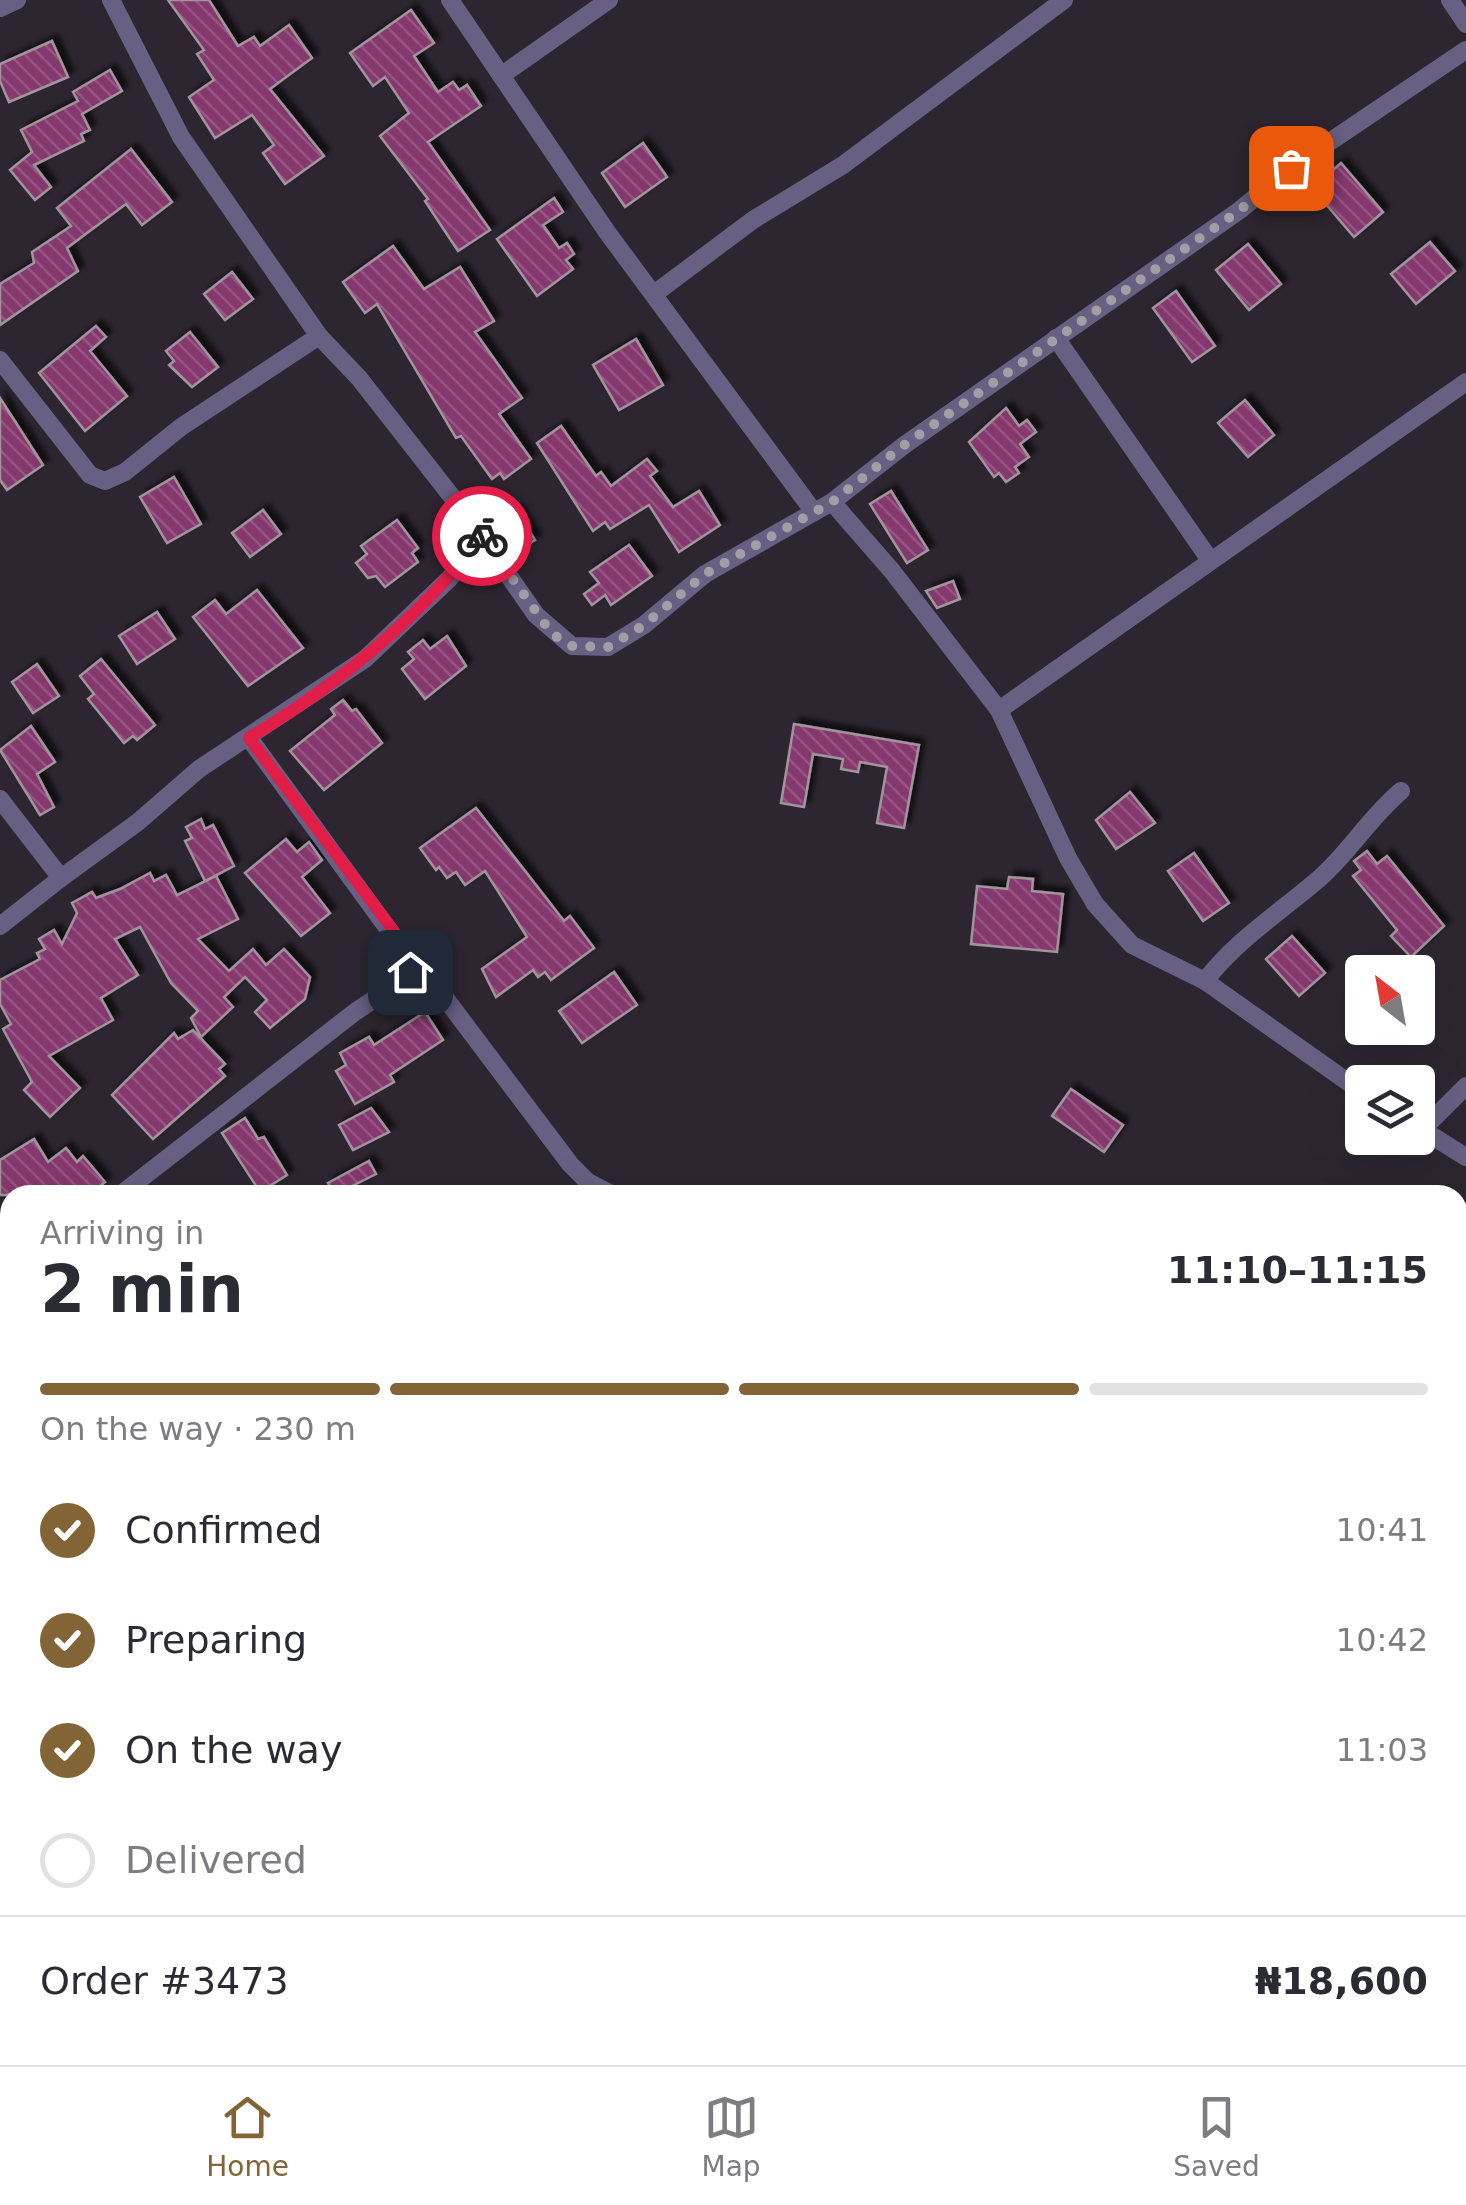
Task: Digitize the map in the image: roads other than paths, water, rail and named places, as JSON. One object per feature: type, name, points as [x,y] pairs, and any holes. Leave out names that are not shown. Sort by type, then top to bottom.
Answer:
[{"type":"street","points":[[0,8],[18,0]]},
{"type":"street","points":[[111,0],[181,137],[320,336],[359,378],[482,536],[552,634],[572,646],[608,647],[644,625],[705,574],[832,502],[1240,210],[1313,152],[1466,50]]},
{"type":"street","points":[[450,0],[654,294],[814,512]]},
{"type":"street","points":[[502,75],[610,0]]},
{"type":"street","points":[[654,294],[754,220],[843,165],[1064,0]]},
{"type":"street","points":[[1450,0],[1466,24]]},
{"type":"street","points":[[0,360],[90,475],[105,481],[125,472],[181,426],[320,336]]},
{"type":"street","points":[[1056,338],[1210,560]]},
{"type":"street","points":[[1000,710],[1210,560],[1271,523],[1466,382]]},
{"type":"street","points":[[832,502],[892,571],[1000,710],[1068,858],[1096,904],[1132,945],[1206,981],[1345,1080]]},
{"type":"street","points":[[0,926],[138,822],[199,769],[365,660],[449,579],[482,536]]},
{"type":"street","points":[[249,738],[418,970],[427,974],[465,1021],[570,1164],[594,1185]]},
{"type":"street","points":[[1206,981],[1222,959],[1340,858],[1366,823],[1401,792]]},
{"type":"street","points":[[0,800],[61,878]]},
{"type":"street","points":[[132,1185],[238,1100],[410,972],[418,970]]},
{"type":"street","points":[[1435,1115],[1466,1086]]},
{"type":"street","points":[[1435,1138],[1466,1157]]}]
